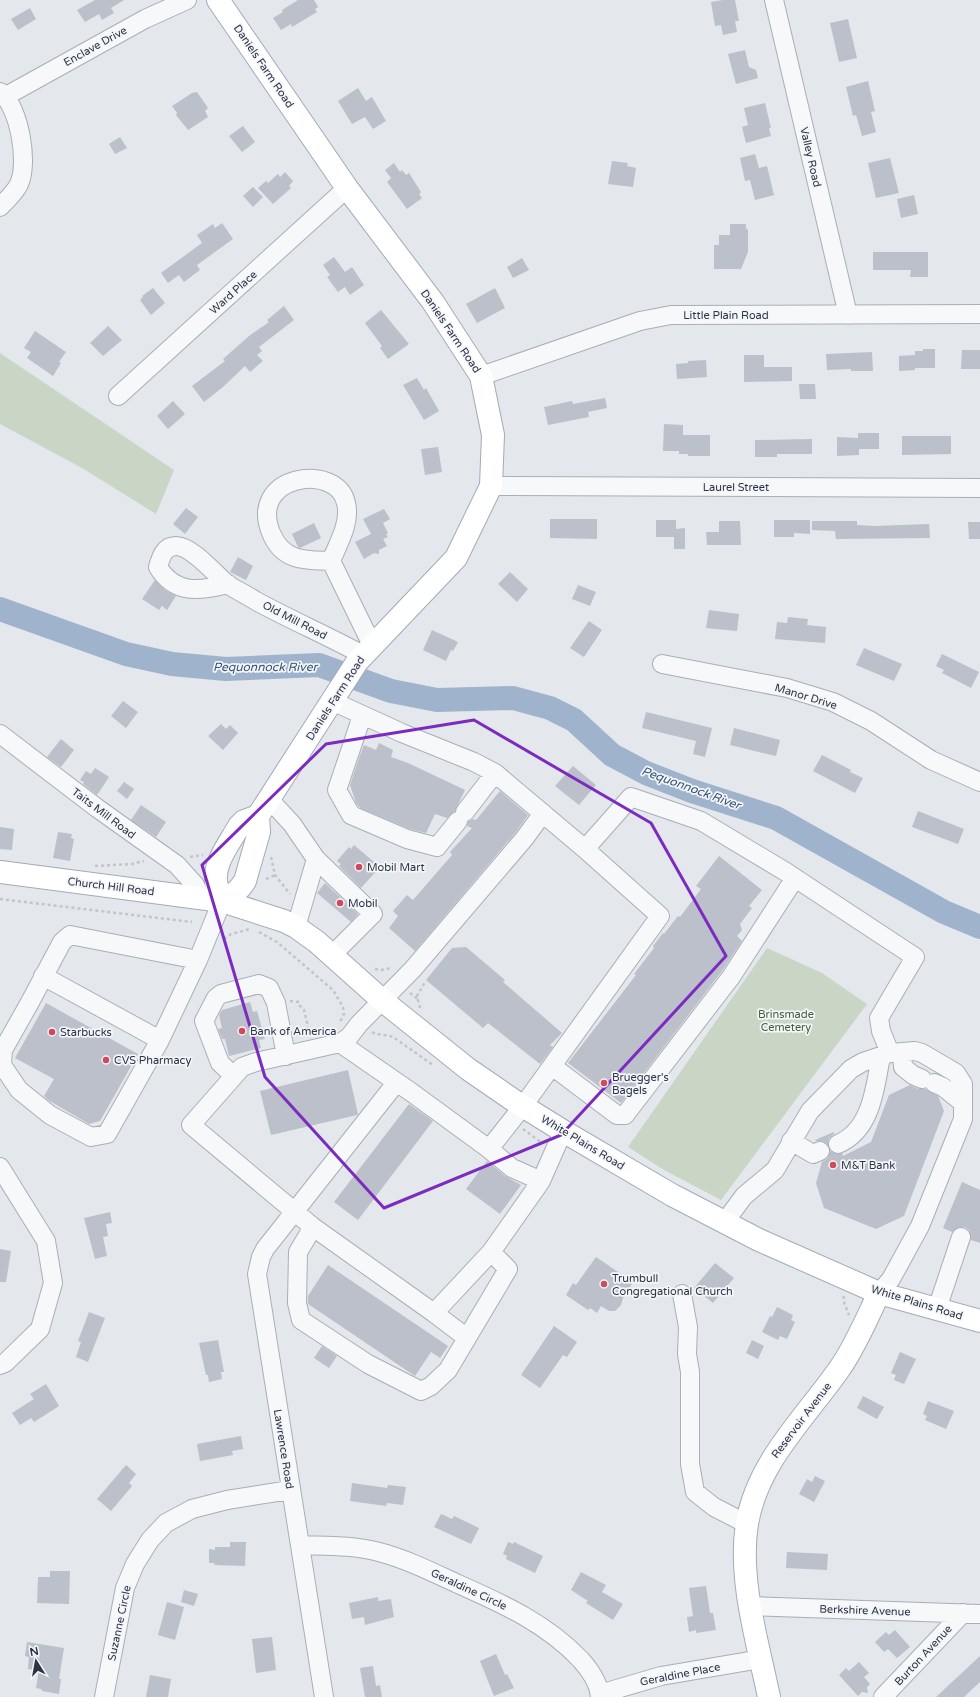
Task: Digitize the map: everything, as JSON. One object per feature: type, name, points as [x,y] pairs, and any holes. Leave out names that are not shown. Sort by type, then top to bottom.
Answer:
[{"type":"main road","name":"Daniels Farm Road","points":[[218,0],[347,188],[433,302],[481,376],[493,435],[491,486],[456,558],[364,654],[336,694],[264,808]]},
{"type":"main road","points":[[264,808],[259,832],[245,881],[234,895],[222,901],[216,879],[219,862],[239,826],[264,808]]},
{"type":"main road","name":"Church Hill Road","points":[[0,872],[222,901]]},
{"type":"main road","name":"White Plains Road","points":[[222,901],[269,915],[296,927],[332,955],[382,1001],[468,1069],[563,1131],[672,1195],[759,1240],[879,1293],[980,1321]]},
{"type":"main road","name":"Reservoir Avenue","points":[[769,1697],[751,1606],[745,1565],[747,1524],[754,1498],[771,1461],[784,1441],[842,1366],[879,1293]]},
{"type":"street","name":"Enclave Drive","points":[[0,207],[19,185],[24,158],[20,130],[3,94],[145,19],[187,0]]},
{"type":"street","name":"Valley Road","points":[[774,0],[848,315]]},
{"type":"street","name":"Ward Place","points":[[118,396],[347,188]]},
{"type":"street","name":"Little Plain Road","points":[[481,376],[640,322],[671,315],[980,314]]},
{"type":"street","points":[[331,561],[304,560],[288,555],[276,544],[269,529],[267,509],[271,496],[295,480],[309,478],[326,482],[342,492],[346,503],[347,518],[343,533],[331,561],[364,654]]},
{"type":"street","name":"Laurel Street","points":[[491,486],[980,488]]},
{"type":"street","name":"Old Mill Road","points":[[228,584],[284,617],[364,654]]},
{"type":"street","name":"Manor Drive","points":[[662,664],[787,688],[833,702],[871,721],[931,760],[980,782]]},
{"type":"street","points":[[336,694],[362,716],[468,760],[495,773],[585,849],[660,916],[523,1106],[489,1149]]},
{"type":"street","points":[[362,716],[337,790],[351,815],[407,839],[437,847],[495,773]]},
{"type":"street","name":"Taits Mill Road","points":[[0,734],[97,808],[177,865],[195,885],[201,898]]},
{"type":"street","points":[[585,849],[631,797],[701,821],[795,878],[915,957],[879,1018],[881,1031],[891,1054],[903,1067],[913,1075],[943,1087],[963,1103]]},
{"type":"street","points":[[264,808],[292,824],[316,859],[373,914],[332,955]]},
{"type":"street","points":[[467,1338],[313,1227],[191,1125],[242,1067],[256,1062],[340,1043],[348,1037],[413,969],[544,814]]},
{"type":"street","points":[[296,927],[316,859]]},
{"type":"street","points":[[552,1066],[617,1115],[625,1115],[731,977],[795,878]]},
{"type":"street","points":[[198,960],[70,935],[62,942],[3,1050],[2,1065],[19,1090],[50,1115],[91,1138],[107,1134],[160,1040],[198,960],[222,901]]},
{"type":"street","points":[[43,976],[160,1040]]},
{"type":"street","points":[[234,1076],[220,1062],[204,1021],[216,998],[225,992],[259,984],[269,988],[276,1003],[286,1056]]},
{"type":"street","points":[[340,1043],[411,1092],[489,1149],[512,1168],[541,1181]]},
{"type":"street","points":[[724,1223],[744,1196],[775,1170],[810,1111],[851,1069],[863,1062],[891,1054],[915,1051],[922,1053],[956,1073],[963,1084],[963,1119],[920,1226],[891,1279],[879,1293]]},
{"type":"street","points":[[838,1144],[843,1142],[859,1128],[872,1102],[891,1054]]},
{"type":"street","name":"Lawrence Road","points":[[324,1697],[257,1274],[261,1257],[265,1250],[396,1083]]},
{"type":"street","points":[[434,1313],[491,1252],[541,1181],[563,1131]]},
{"type":"street","points":[[791,1141],[813,1154],[820,1151]]},
{"type":"street","points":[[0,1167],[46,1240],[53,1283],[40,1329],[5,1363],[0,1365]]},
{"type":"street","points":[[313,1227],[298,1252],[297,1303],[301,1320],[368,1364],[421,1391],[431,1386],[448,1370],[508,1269],[491,1252]]},
{"type":"street","points":[[937,1309],[961,1237]]},
{"type":"street","points":[[682,1294],[688,1327],[687,1354],[690,1372],[690,1464],[695,1492],[714,1507],[747,1524]]},
{"type":"street","name":"Suzanne Circle","points":[[104,1697],[125,1588],[135,1564],[150,1540],[166,1523],[192,1509],[227,1500],[290,1490]]},
{"type":"street","name":"Geraldine Circle","points":[[300,1545],[360,1548],[396,1557],[508,1607],[551,1632],[568,1647],[588,1668],[595,1680],[600,1695]]},
{"type":"street","name":"Berkshire Avenue","points":[[751,1606],[971,1614]]},
{"type":"street","name":"Burton Avenue","points":[[883,1697],[971,1614]]},
{"type":"street","name":"Geraldine Place","points":[[600,1695],[661,1676],[761,1659]]},
{"type":"path","points":[[266,879],[275,875]]},
{"type":"path","points":[[0,899],[192,922]]},
{"type":"path","points":[[423,1011],[419,1005],[417,996],[425,982]]},
{"type":"highlighted area","points":[[474,720],[651,823],[726,956],[561,1135],[384,1208],[265,1077],[202,865],[326,744]]},
{"type":"green space","points":[[0,353],[174,470],[156,514],[82,468],[0,424]]},
{"type":"green space","name":"Brinsmade Cemetery","points":[[767,948],[822,973],[867,1004],[721,1200],[664,1170],[628,1147]]},
{"type":"building","points":[[95,0],[124,0],[111,8],[114,13],[102,20],[99,14],[85,22],[77,10]]},
{"type":"building","points":[[298,0],[314,0],[318,7],[315,9],[317,12],[292,27],[291,24],[281,30],[273,18],[283,12],[282,10]]},
{"type":"building","points":[[735,0],[739,21],[735,21],[737,32],[723,35],[721,25],[715,26],[711,2]]},
{"type":"building","points":[[30,8],[36,19],[18,30],[11,19]]},
{"type":"building","points":[[848,19],[857,58],[839,62],[830,23]]},
{"type":"building","points":[[745,50],[749,67],[756,70],[758,78],[736,84],[728,54]]},
{"type":"building","points":[[868,81],[875,111],[871,112],[876,132],[862,136],[856,115],[853,116],[846,87]]},
{"type":"building","points":[[358,88],[366,101],[372,97],[386,121],[373,129],[365,117],[352,124],[338,101]]},
{"type":"building","points":[[197,92],[208,108],[205,111],[208,117],[188,130],[176,115],[177,113],[172,106],[192,93]]},
{"type":"building","points":[[765,103],[771,128],[769,128],[771,136],[746,143],[742,127],[748,125],[744,108]]},
{"type":"building","points":[[243,126],[255,142],[242,152],[229,136]]},
{"type":"building","points":[[120,137],[127,148],[115,154],[109,144]]},
{"type":"building","points":[[755,154],[759,168],[767,166],[774,195],[755,200],[750,180],[745,181],[740,158]]},
{"type":"building","points":[[890,158],[899,193],[876,198],[868,163]]},
{"type":"building","points":[[612,161],[628,163],[627,166],[636,168],[633,187],[608,184]]},
{"type":"building","points":[[394,163],[400,172],[402,170],[406,175],[409,173],[421,192],[419,194],[422,198],[407,209],[387,182],[391,178],[385,170]]},
{"type":"building","points":[[285,172],[293,181],[289,186],[291,188],[273,204],[258,188],[266,181],[268,183],[278,174],[280,177]]},
{"type":"building","points":[[253,187],[263,197],[253,207],[243,196]]},
{"type":"building","points":[[914,195],[918,214],[901,218],[897,199]]},
{"type":"building","points":[[222,223],[233,239],[197,265],[200,270],[184,282],[179,275],[168,283],[161,273],[202,243],[197,235],[213,224],[215,228]]},
{"type":"building","points":[[730,224],[746,224],[746,228],[748,230],[748,252],[741,269],[714,269],[714,245],[719,245],[719,235],[730,235]]},
{"type":"building","points":[[873,252],[928,252],[928,277],[910,277],[911,270],[873,270]]},
{"type":"building","points":[[334,257],[345,272],[352,267],[364,285],[350,295],[345,287],[338,292],[327,277],[330,275],[323,265]]},
{"type":"building","points":[[522,258],[529,270],[513,278],[507,267]]},
{"type":"building","points":[[153,288],[165,303],[151,315],[140,300],[143,297],[142,296]]},
{"type":"building","points":[[495,288],[505,308],[477,323],[466,304]]},
{"type":"building","points":[[284,306],[294,320],[259,347],[262,351],[257,355],[263,361],[250,372],[245,366],[223,387],[204,402],[192,386],[225,361],[223,359],[249,336],[269,322],[267,320]]},
{"type":"building","points":[[381,310],[409,344],[388,359],[380,348],[382,346],[365,323]]},
{"type":"building","points":[[108,326],[122,340],[103,356],[90,343]]},
{"type":"building","points":[[35,331],[66,352],[59,362],[61,363],[53,376],[27,358],[31,352],[24,348]]},
{"type":"building","points":[[923,349],[935,349],[935,368],[915,368],[915,370],[899,371],[899,356],[915,355],[915,351],[923,351]]},
{"type":"building","points":[[962,350],[980,350],[980,369],[961,369]]},
{"type":"building","points":[[872,352],[873,371],[851,371],[851,369],[827,370],[826,354]]},
{"type":"building","points":[[744,355],[764,355],[764,367],[792,367],[792,381],[744,382]]},
{"type":"building","points":[[706,360],[707,377],[677,379],[676,364],[688,363],[688,361]]},
{"type":"building","points":[[417,378],[424,390],[426,388],[439,411],[424,420],[403,385]]},
{"type":"building","points":[[799,384],[815,384],[816,399],[800,399]]},
{"type":"building","points":[[605,398],[607,408],[588,412],[589,417],[548,425],[544,407],[572,401],[573,404]]},
{"type":"building","points":[[173,401],[185,414],[168,429],[157,416]]},
{"type":"building","points":[[664,424],[683,425],[683,435],[710,435],[710,456],[688,456],[688,454],[679,454],[679,451],[663,451]]},
{"type":"building","points":[[858,433],[879,433],[879,449],[859,449],[859,455],[837,456],[837,437],[858,438]]},
{"type":"building","points":[[902,436],[951,436],[951,454],[902,455]]},
{"type":"building","points":[[812,439],[812,454],[777,454],[777,457],[755,457],[755,440]]},
{"type":"building","points":[[438,447],[442,472],[425,475],[421,449]]},
{"type":"building","points":[[186,508],[198,517],[185,534],[173,524]]},
{"type":"building","points":[[384,509],[390,519],[383,523],[388,533],[386,534],[388,537],[383,539],[387,546],[379,550],[379,554],[374,553],[364,559],[355,542],[371,534],[363,519]]},
{"type":"building","points":[[550,519],[597,519],[597,539],[550,538]]},
{"type":"building","points":[[656,520],[676,520],[676,529],[685,528],[685,549],[674,549],[674,537],[656,537]]},
{"type":"building","points":[[774,520],[810,520],[810,534],[794,533],[794,537],[774,537]]},
{"type":"building","points":[[719,521],[740,521],[741,545],[707,545],[706,532],[719,532]]},
{"type":"building","points":[[812,521],[857,521],[857,525],[875,526],[929,524],[930,538],[836,539],[835,531],[812,530]]},
{"type":"building","points":[[968,522],[980,522],[980,539],[969,539]]},
{"type":"building","points":[[314,523],[321,538],[300,548],[298,547],[292,534]]},
{"type":"building","points":[[238,557],[253,566],[246,580],[230,572]]},
{"type":"building","points":[[510,572],[528,589],[517,602],[498,584]]},
{"type":"building","points":[[155,580],[165,590],[176,596],[167,610],[162,606],[159,610],[142,599]]},
{"type":"building","points":[[578,585],[596,592],[590,606],[572,599]]},
{"type":"building","points":[[709,610],[739,614],[737,631],[706,628]]},
{"type":"building","points":[[788,617],[808,619],[807,625],[826,627],[825,643],[775,639],[777,622],[787,623]]},
{"type":"building","points":[[589,621],[602,630],[584,657],[570,648]]},
{"type":"building","points":[[432,630],[458,642],[453,651],[451,650],[446,661],[423,650]]},
{"type":"building","points":[[864,648],[902,664],[894,681],[856,665]]},
{"type":"building","points":[[942,654],[979,672],[971,688],[942,673],[944,670],[936,666]]},
{"type":"building","points":[[123,701],[138,712],[126,728],[111,716]]},
{"type":"building","points":[[646,712],[712,728],[705,757],[693,754],[696,741],[642,728]]},
{"type":"building","points":[[221,724],[226,729],[230,725],[238,733],[223,750],[208,736]]},
{"type":"building","points":[[734,728],[780,740],[776,756],[730,745]]},
{"type":"building","points":[[61,739],[74,750],[61,767],[47,757]]},
{"type":"building","points":[[379,743],[393,750],[391,757],[408,763],[465,790],[455,811],[447,818],[435,814],[426,833],[410,829],[360,808],[356,803],[350,785],[364,745],[376,750]]},
{"type":"building","points":[[822,755],[863,778],[855,793],[813,771]]},
{"type":"building","points":[[573,766],[596,785],[579,805],[555,786]]},
{"type":"building","points":[[95,768],[109,777],[97,795],[80,780],[86,771],[91,774]]},
{"type":"building","points":[[124,782],[134,789],[127,799],[117,791]]},
{"type":"building","points":[[500,791],[528,815],[516,832],[415,951],[389,928],[398,916],[393,911],[407,895],[413,900],[452,855],[450,852],[472,828],[467,826],[468,822],[473,819],[476,820]]},
{"type":"building","points":[[141,805],[166,822],[156,837],[131,820]]},
{"type":"building","points":[[918,811],[964,829],[958,844],[912,827]]},
{"type":"building","points":[[0,827],[14,829],[12,850],[0,849]]},
{"type":"building","points":[[58,832],[72,834],[71,838],[74,839],[70,861],[53,858]]},
{"type":"building","name":"Mobil Mart","points":[[354,845],[380,867],[361,888],[339,866],[341,864],[337,861],[349,847],[351,849]]},
{"type":"building","points":[[719,856],[762,890],[749,906],[752,908],[740,924],[742,930],[737,936],[742,941],[722,971],[621,1103],[568,1063],[636,975],[634,974],[654,948],[653,946],[678,916],[680,917],[701,889],[696,886]]},
{"type":"building","name":"Mobil","points":[[325,883],[358,914],[351,922],[317,893]]},
{"type":"building","points":[[466,947],[505,980],[503,982],[562,1033],[550,1045],[553,1047],[540,1064],[488,1023],[483,1028],[426,980],[452,948]]},
{"type":"building","points":[[250,1002],[253,1012],[257,1011],[265,1039],[259,1040],[261,1048],[229,1056],[225,1039],[222,1039],[218,1029],[222,1028],[219,1015],[222,1010]]},
{"type":"building","points":[[46,1003],[138,1054],[100,1121],[89,1124],[48,1100],[44,1096],[54,1079],[15,1058]]},
{"type":"building","points":[[348,1070],[357,1115],[271,1135],[260,1091]]},
{"type":"building","points":[[910,1085],[918,1089],[925,1089],[938,1096],[944,1111],[904,1216],[876,1229],[824,1208],[816,1183],[822,1162],[828,1158],[830,1151],[838,1154],[842,1153],[843,1156],[871,1142],[889,1095]]},
{"type":"building","points":[[409,1104],[433,1121],[358,1220],[334,1202]]},
{"type":"building","points":[[834,1132],[834,1134],[829,1138],[828,1144],[815,1140]]},
{"type":"building","points":[[487,1161],[505,1176],[521,1185],[500,1214],[466,1189]]},
{"type":"building","points":[[962,1182],[980,1190],[980,1243],[971,1240],[969,1230],[965,1227],[959,1227],[952,1232],[943,1228]]},
{"type":"building","points":[[110,1212],[112,1223],[106,1224],[108,1236],[103,1237],[107,1256],[95,1259],[84,1218]]},
{"type":"building","points":[[0,1249],[11,1251],[6,1282],[0,1282]]},
{"type":"building","name":"Trumbull Congregational Church","points":[[596,1257],[633,1282],[623,1298],[621,1305],[615,1311],[609,1311],[601,1306],[597,1313],[590,1308],[588,1310],[566,1295],[573,1283],[576,1285]]},
{"type":"building","points":[[715,1263],[734,1278],[713,1303],[694,1288]]},
{"type":"building","points":[[328,1265],[448,1346],[440,1358],[431,1352],[415,1376],[308,1304],[308,1296]]},
{"type":"building","points":[[777,1307],[793,1315],[791,1320],[795,1322],[787,1339],[780,1336],[778,1340],[762,1332],[770,1316],[772,1317]]},
{"type":"building","points":[[89,1312],[105,1318],[88,1362],[76,1357],[81,1342],[78,1341]]},
{"type":"building","points":[[554,1326],[577,1342],[567,1357],[563,1355],[540,1388],[521,1375]]},
{"type":"building","points":[[218,1340],[224,1372],[221,1372],[222,1379],[209,1382],[199,1343]]},
{"type":"building","points":[[752,1340],[764,1346],[758,1359],[746,1353]]},
{"type":"building","points":[[322,1346],[337,1356],[329,1368],[314,1358]]},
{"type":"building","points":[[900,1352],[916,1359],[904,1384],[894,1380],[896,1375],[891,1373]]},
{"type":"building","points":[[46,1384],[59,1406],[34,1422],[31,1418],[20,1425],[12,1413],[34,1399],[30,1394]]},
{"type":"building","points":[[863,1396],[884,1407],[877,1419],[857,1408]]},
{"type":"building","points":[[928,1401],[954,1411],[946,1429],[925,1420],[927,1416],[923,1414]]},
{"type":"building","points":[[241,1436],[243,1449],[232,1451],[233,1455],[200,1461],[197,1444]]},
{"type":"building","points":[[126,1465],[136,1474],[129,1483],[132,1486],[111,1511],[97,1499]]},
{"type":"building","points":[[815,1476],[825,1481],[814,1502],[799,1494],[807,1479],[812,1482]]},
{"type":"building","points":[[352,1483],[387,1488],[388,1485],[406,1487],[403,1505],[387,1503],[386,1506],[350,1501]]},
{"type":"building","points":[[441,1514],[452,1519],[454,1516],[479,1528],[471,1544],[434,1527]]},
{"type":"building","points":[[230,1542],[246,1542],[245,1566],[215,1565],[214,1563],[209,1563],[209,1549],[215,1550],[215,1547],[230,1547]]},
{"type":"building","points":[[508,1542],[513,1544],[514,1542],[543,1556],[535,1573],[506,1559],[507,1556],[503,1554]]},
{"type":"building","points":[[787,1552],[828,1554],[827,1570],[786,1568]]},
{"type":"building","points":[[50,1571],[70,1571],[69,1604],[37,1603],[38,1577],[50,1577]]},
{"type":"building","points":[[581,1572],[606,1585],[602,1592],[623,1604],[613,1620],[586,1603],[588,1601],[571,1590]]},
{"type":"building","points":[[706,1586],[710,1613],[713,1613],[716,1630],[696,1633],[696,1630],[689,1632],[687,1617],[693,1616],[689,1588]]},
{"type":"building","points":[[184,1590],[198,1594],[194,1606],[181,1602]]},
{"type":"building","points":[[378,1597],[378,1601],[391,1599],[394,1617],[365,1625],[364,1617],[352,1619],[349,1603]]},
{"type":"building","points":[[167,1602],[184,1607],[175,1640],[158,1635]]},
{"type":"building","points":[[895,1630],[910,1647],[897,1658],[888,1649],[884,1652],[875,1642],[886,1632],[889,1635]]},
{"type":"building","points":[[272,1637],[276,1670],[256,1673],[252,1639]]},
{"type":"building","points":[[27,1642],[64,1648],[59,1679],[61,1679],[59,1694],[42,1691],[41,1689],[36,1688],[39,1670],[28,1669],[29,1657],[25,1656]]},
{"type":"building","points":[[496,1654],[505,1675],[507,1674],[514,1688],[494,1696],[480,1661]]},
{"type":"building","points":[[980,1656],[980,1682],[964,1697],[936,1697]]},
{"type":"building","points":[[859,1662],[869,1673],[864,1677],[870,1684],[867,1687],[868,1693],[862,1692],[858,1696],[839,1675],[846,1668],[849,1671]]},
{"type":"building","points":[[373,1666],[376,1686],[380,1685],[382,1697],[365,1697],[360,1668]]},
{"type":"building","points":[[150,1675],[171,1679],[168,1697],[146,1697]]},
{"type":"waterway","name":"Pequonnock River","points":[[0,609],[126,654],[172,664],[226,669],[319,665],[391,691],[437,700],[513,698],[550,708],[574,720],[612,755],[646,773],[692,791],[776,818],[944,912],[980,927]]},
{"type":"place","name":"Mobil Mart","points":[[359,867]]},
{"type":"place","name":"Mobil","points":[[340,903]]},
{"type":"place","name":"Bank of America","points":[[242,1031]]},
{"type":"place","name":"Starbucks","points":[[52,1032]]},
{"type":"place","name":"CVS Pharmacy","points":[[106,1060]]},
{"type":"place","name":"Bruegger's Bagels","points":[[604,1083]]},
{"type":"place","name":"M&T Bank","points":[[833,1165]]},
{"type":"place","name":"Trumbull Congregational Church","points":[[604,1284]]}]
